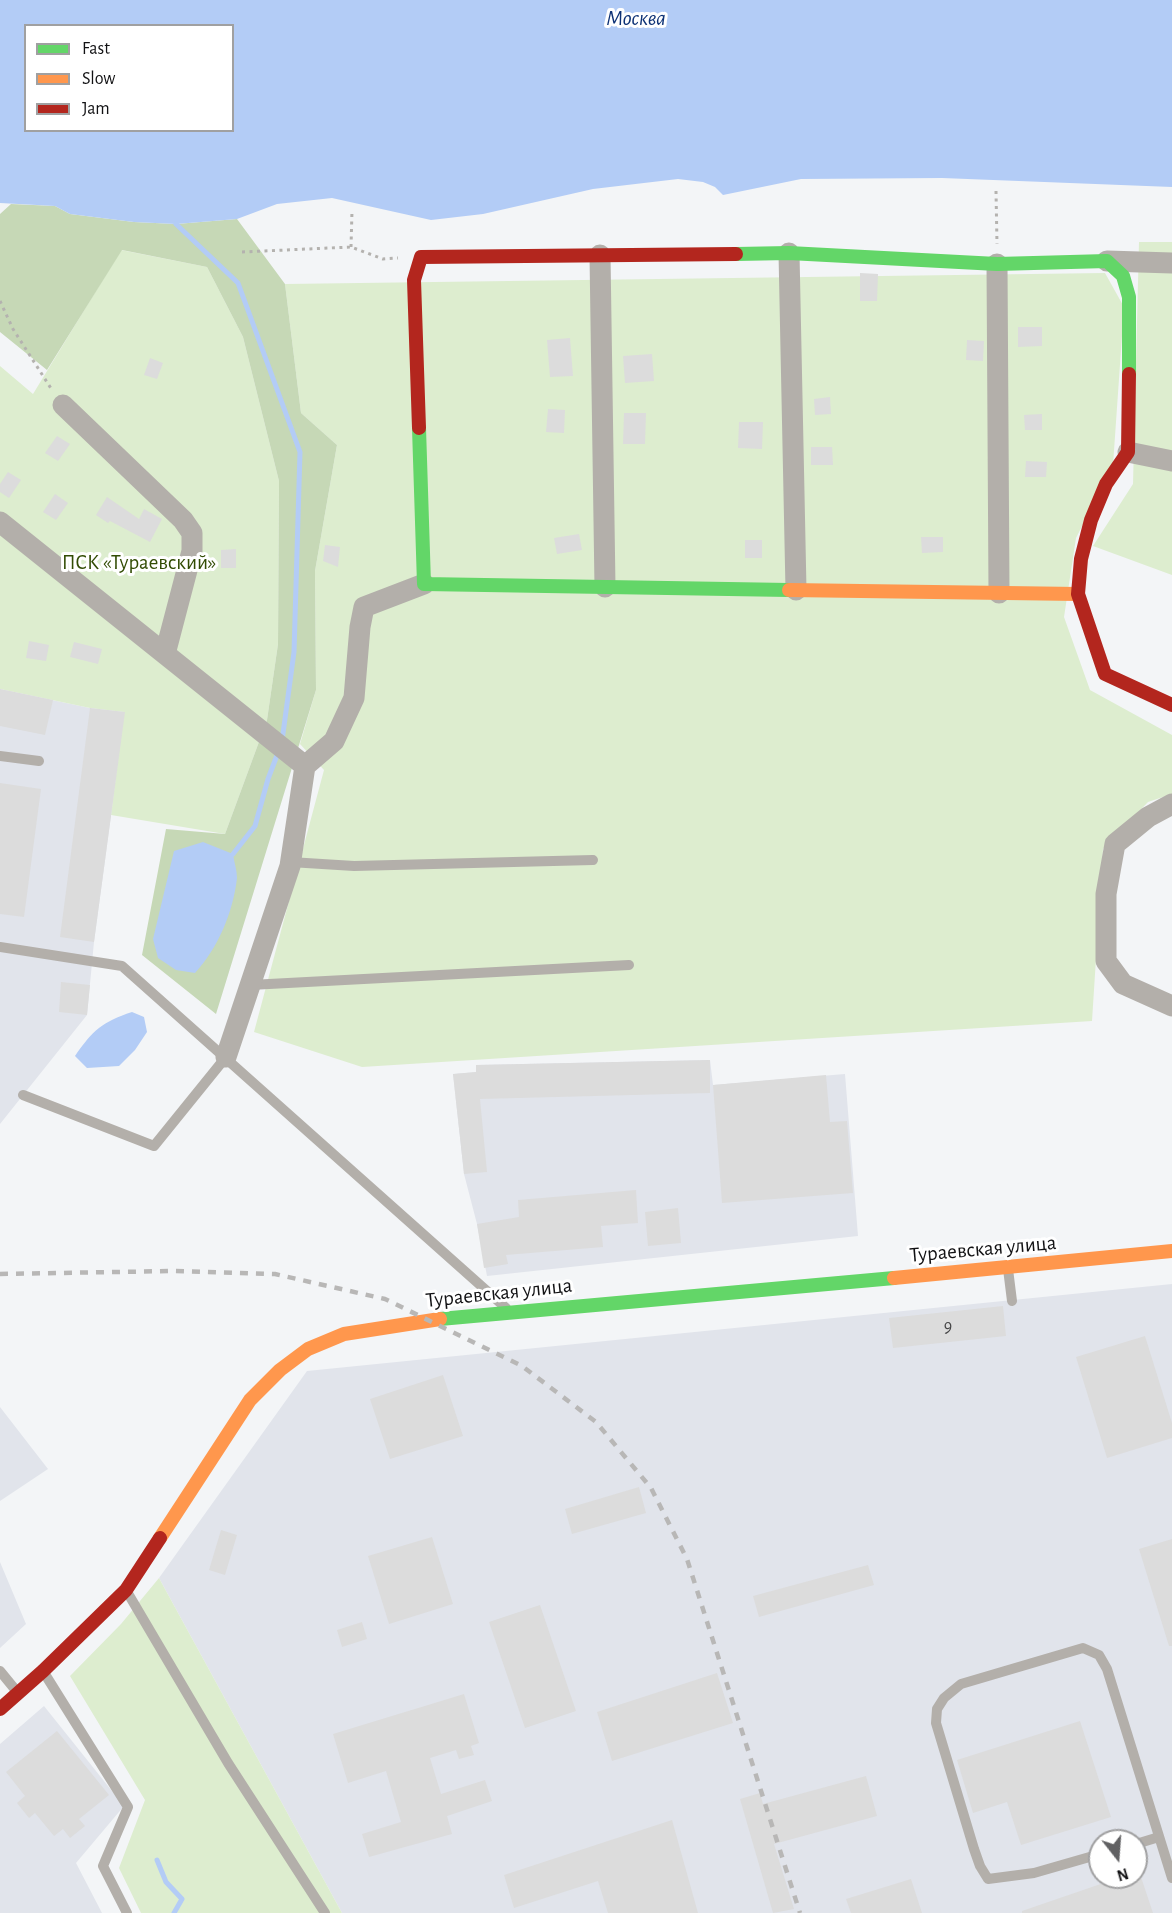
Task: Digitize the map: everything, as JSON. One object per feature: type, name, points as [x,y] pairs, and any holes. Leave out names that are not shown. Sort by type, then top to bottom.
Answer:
[{"type":"street","points":[[789,254],[796,590]]},
{"type":"street","points":[[424,584],[414,280],[421,257],[789,254],[997,264],[1107,261],[1172,263]]},
{"type":"street","points":[[600,255],[605,587]]},
{"type":"street","points":[[1107,261],[1124,276],[1129,297],[1128,452],[1106,484],[1091,520],[1080,559],[1078,594],[1104,674],[1172,705]]},
{"type":"street","points":[[997,264],[999,593]]},
{"type":"street","points":[[63,405],[183,520],[192,533],[192,551],[165,654]]},
{"type":"street","points":[[1128,452],[1172,461]]},
{"type":"street","points":[[0,522],[305,766]]},
{"type":"street","points":[[226,1057],[291,862],[305,766],[334,741],[354,698],[364,607],[424,584],[1078,594]]},
{"type":"street","points":[[1172,804],[1148,818],[1116,844],[1106,894],[1106,961],[1123,984],[1172,1006]]},
{"type":"street","name":"Тураевская улица","points":[[0,1709],[43,1671],[126,1590],[250,1400],[280,1370],[308,1349],[344,1334],[428,1320],[1172,1251]]},
{"type":"lane","points":[[0,756],[39,761]]},
{"type":"lane","points":[[291,862],[354,866],[592,860]]},
{"type":"lane","points":[[0,947],[122,966],[511,1312]]},
{"type":"lane","points":[[250,985],[629,965]]},
{"type":"lane","points":[[23,1095],[154,1146],[226,1057]]},
{"type":"lane","points":[[1008,1267],[1012,1302]]},
{"type":"lane","points":[[126,1590],[228,1763],[325,1913]]},
{"type":"lane","points":[[1088,1857],[1034,1873],[988,1879],[974,1849],[936,1723],[937,1709],[944,1698],[961,1684],[1083,1648],[1099,1656],[1107,1669],[1172,1878]]},
{"type":"lane","points":[[0,1671],[18,1693]]},
{"type":"lane","points":[[43,1671],[128,1807],[103,1866],[127,1913]]},
{"type":"lane","points":[[1148,1840],[1159,1837]]},
{"type":"path","points":[[996,191],[997,264]]},
{"type":"path","points":[[351,247],[352,211]]},
{"type":"path","points":[[242,252],[351,247],[383,259],[421,257]]},
{"type":"path","points":[[0,302],[13,329],[63,405]]},
{"type":"shaded area","points":[[0,689],[90,708],[125,712],[94,942],[87,1015],[0,1124]]},
{"type":"shaded area","points":[[710,1060],[713,1085],[845,1074],[858,1236],[487,1276],[464,1174],[453,1074],[477,1072],[476,1065]]},
{"type":"shaded area","points":[[1172,1284],[1172,1913],[342,1913],[159,1578],[307,1371]]},
{"type":"shaded area","points":[[0,1407],[48,1469],[0,1501]]},
{"type":"shaded area","points":[[0,1562],[26,1624],[0,1648]]},
{"type":"shaded area","points":[[44,1706],[124,1806],[76,1863],[102,1913],[0,1913],[0,1744]]},
{"type":"green space","points":[[11,204],[55,206],[70,214],[134,222],[176,224],[237,219],[285,284],[301,413],[337,445],[315,571],[316,690],[216,1014],[142,955],[166,829],[225,834],[267,720],[278,644],[279,481],[243,337],[207,267],[122,250],[47,370],[0,332],[0,214]]},
{"type":"green space","points":[[1139,242],[1172,242],[1172,575],[1093,546],[1133,484]]},
{"type":"green space","name":"ПСК «Тураевский»","points":[[121,250],[207,267],[243,337],[279,481],[278,644],[267,720],[225,834],[111,815],[124,712],[90,708],[0,689],[0,366],[33,394]]},
{"type":"green space","points":[[1105,273],[1124,307],[1113,465],[1076,538],[1064,617],[1090,690],[1172,735],[1172,794],[1148,802],[1103,849],[1092,1021],[362,1067],[254,1032],[324,770],[300,744],[316,690],[315,571],[337,445],[301,413],[285,284]]},
{"type":"green space","points":[[159,1578],[342,1913],[141,1913],[119,1868],[145,1800],[70,1676],[121,1624]]},
{"type":"water","name":"Москва","points":[[0,0],[1172,0],[1172,187],[942,178],[801,179],[723,195],[715,187],[703,182],[678,179],[593,189],[483,214],[431,220],[332,198],[277,204],[237,219],[176,224],[134,222],[70,214],[55,206],[0,203]]},
{"type":"water","points":[[203,842],[233,854],[237,878],[232,904],[223,929],[211,953],[195,973],[176,970],[158,958],[153,939],[174,851]]},
{"type":"water","points":[[132,1012],[144,1017],[147,1032],[135,1050],[119,1066],[87,1068],[75,1056],[99,1028],[113,1019]]},
{"type":"building","points":[[860,273],[878,274],[877,301],[860,301]]},
{"type":"building","points":[[1018,327],[1042,327],[1042,346],[1018,347]]},
{"type":"building","points":[[570,338],[573,376],[550,377],[547,340]]},
{"type":"building","points":[[967,340],[984,341],[983,361],[966,360]]},
{"type":"building","points":[[652,354],[654,381],[625,383],[623,356]]},
{"type":"building","points":[[150,358],[163,363],[157,379],[144,375]]},
{"type":"building","points":[[830,397],[831,414],[815,415],[814,399]]},
{"type":"building","points":[[548,409],[565,410],[564,433],[546,432]]},
{"type":"building","points":[[624,413],[646,413],[645,444],[623,444]]},
{"type":"building","points":[[1042,414],[1042,430],[1025,430],[1024,415]]},
{"type":"building","points":[[739,422],[763,422],[762,449],[738,448]]},
{"type":"building","points":[[57,436],[70,444],[58,461],[45,453]]},
{"type":"building","points":[[811,447],[832,447],[833,465],[811,465]]},
{"type":"building","points":[[1026,461],[1047,462],[1046,477],[1025,477]]},
{"type":"building","points":[[8,472],[21,480],[9,498],[0,492],[0,484]]},
{"type":"building","points":[[55,494],[68,503],[56,520],[43,512]]},
{"type":"building","points":[[107,497],[139,519],[144,509],[162,519],[150,542],[96,515]]},
{"type":"building","points":[[579,534],[582,550],[557,554],[554,538]]},
{"type":"building","points":[[921,537],[943,537],[943,552],[922,553]]},
{"type":"building","points":[[745,540],[762,540],[762,558],[745,558]]},
{"type":"building","points":[[325,545],[340,547],[338,567],[323,561]]},
{"type":"building","points":[[236,549],[236,568],[221,568],[221,550]]},
{"type":"building","points":[[29,641],[49,645],[46,661],[26,658]]},
{"type":"building","points":[[74,642],[102,649],[98,664],[70,657]]},
{"type":"building","points":[[0,689],[53,700],[45,735],[0,726]]},
{"type":"building","points":[[90,708],[125,712],[94,942],[60,937]]},
{"type":"building","points":[[0,783],[41,789],[24,917],[0,914]]},
{"type":"building","points":[[61,982],[90,985],[87,1015],[59,1012]]},
{"type":"building","points":[[710,1060],[710,1093],[480,1099],[487,1172],[464,1174],[453,1074],[476,1072],[476,1065]]},
{"type":"building","points":[[826,1075],[830,1122],[847,1121],[853,1193],[722,1203],[713,1085]]},
{"type":"building","points":[[636,1190],[638,1223],[601,1226],[603,1247],[506,1255],[508,1264],[484,1268],[477,1224],[519,1217],[518,1200]]},
{"type":"building","points":[[678,1208],[681,1243],[648,1246],[645,1212]]},
{"type":"building","points":[[1003,1306],[1006,1336],[893,1348],[889,1318]]},
{"type":"building","points":[[1145,1336],[1172,1423],[1172,1438],[1107,1458],[1076,1357]]},
{"type":"building","points":[[443,1375],[463,1436],[390,1459],[370,1399]]},
{"type":"building","points":[[639,1487],[646,1513],[572,1534],[565,1509]]},
{"type":"building","points":[[221,1530],[237,1535],[225,1575],[209,1570]]},
{"type":"building","points":[[432,1537],[453,1604],[389,1624],[368,1556]]},
{"type":"building","points":[[1172,1539],[1172,1646],[1169,1646],[1139,1549]]},
{"type":"building","points":[[868,1565],[874,1585],[759,1617],[753,1596]]},
{"type":"building","points":[[540,1605],[576,1711],[525,1728],[489,1622]]},
{"type":"building","points":[[362,1622],[367,1639],[342,1647],[337,1630]]},
{"type":"building","points":[[717,1673],[733,1723],[612,1761],[597,1712]]},
{"type":"building","points":[[464,1694],[479,1743],[471,1746],[474,1755],[459,1759],[456,1750],[430,1758],[441,1794],[485,1780],[492,1801],[447,1816],[452,1834],[369,1857],[362,1834],[401,1822],[386,1771],[348,1783],[333,1734]]},
{"type":"building","points":[[1080,1721],[1111,1817],[1021,1845],[1007,1802],[973,1813],[957,1760]]},
{"type":"building","points":[[57,1731],[109,1795],[79,1819],[85,1826],[70,1838],[63,1829],[54,1836],[35,1813],[29,1818],[17,1803],[25,1796],[6,1772]]},
{"type":"building","points":[[866,1776],[877,1816],[774,1844],[794,1909],[773,1913],[740,1799],[760,1793],[763,1804]]},
{"type":"building","points":[[672,1820],[698,1913],[608,1913],[598,1881],[514,1908],[504,1875]]},
{"type":"building","points":[[911,1879],[922,1913],[851,1913],[846,1899]]},
{"type":"building","points":[[1088,1888],[1145,1889],[1153,1913],[1022,1913],[1022,1911]]},
{"type":"waterway","points":[[176,224],[238,283],[300,452],[294,652],[282,741]]},
{"type":"waterway","points":[[233,854],[255,826],[279,750]]},
{"type":"waterway","points":[[157,1860],[166,1882],[182,1899],[174,1913]]},
{"type":"railway","points":[[0,1274],[172,1271],[275,1274],[385,1299],[522,1366],[596,1422],[651,1488],[687,1559],[800,1913]]},
{"type":"traffic: fast","points":[[736,254],[789,253],[997,264],[1107,261],[1123,276],[1129,297],[1129,374]]},
{"type":"traffic: fast","points":[[419,428],[424,584],[789,590]]},
{"type":"traffic: fast","points":[[440,1319],[894,1278]]},
{"type":"traffic: slow","points":[[789,590],[1078,594]]},
{"type":"traffic: slow","points":[[894,1278],[1172,1251]]},
{"type":"traffic: slow","points":[[160,1538],[250,1400],[280,1370],[308,1349],[344,1334],[440,1319]]},
{"type":"traffic: jam","points":[[419,428],[414,280],[421,257],[736,254]]},
{"type":"traffic: jam","points":[[1129,374],[1128,452],[1106,484],[1091,520],[1081,559],[1078,594],[1105,674],[1172,705]]},
{"type":"traffic: jam","points":[[0,1709],[43,1671],[126,1590],[160,1538]]}]
